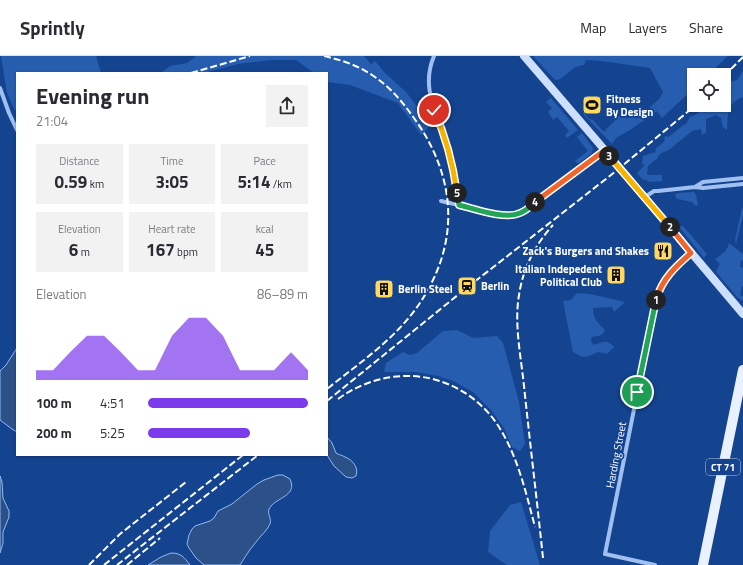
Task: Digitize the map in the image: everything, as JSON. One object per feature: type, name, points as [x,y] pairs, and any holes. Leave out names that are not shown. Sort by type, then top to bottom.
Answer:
[{"type":"main road","points":[[524,56],[743,314]]},
{"type":"main road","name":"CT 71","points":[[703,565],[743,370]]},
{"type":"street","points":[[434,56],[430,66],[430,95],[449,154],[456,182],[459,205]]},
{"type":"street","points":[[0,88],[16,128]]},
{"type":"street","points":[[441,201],[502,215],[520,213],[605,150]]},
{"type":"street","points":[[695,187],[703,182],[743,178]]},
{"type":"street","points":[[729,179],[730,185]]},
{"type":"street","points":[[712,181],[712,187]]},
{"type":"street","points":[[645,198],[654,192],[695,187],[704,188],[743,184]]},
{"type":"street","name":"Harding Street","points":[[655,565],[605,554],[656,300],[668,275],[691,253]]},
{"type":"shaded area","points":[[1,56],[96,56],[101,72],[16,72],[15,111],[7,93]]},
{"type":"shaded area","points":[[364,56],[371,64],[375,61],[385,73],[406,92],[431,125],[421,135],[398,103],[350,85],[328,82],[328,72],[313,72],[296,60],[271,60],[238,64],[207,72],[162,72],[170,66],[187,63],[195,57]]},
{"type":"shaded area","points":[[533,56],[728,56],[715,68],[687,68],[687,95],[662,118],[657,111],[616,138],[612,144],[583,114],[584,113],[589,119],[593,120],[603,131],[607,131],[605,130],[621,114],[623,114],[627,119],[632,115],[637,119],[660,98],[663,92],[650,68],[586,60],[584,65],[571,70],[562,78],[555,80]]},
{"type":"shaded area","points":[[743,71],[743,97],[734,102],[731,106],[731,82],[737,80]]},
{"type":"shaded area","points":[[551,98],[578,130],[567,138],[565,135],[569,131],[557,117],[553,120],[548,112],[552,108],[546,102]]},
{"type":"shaded area","points":[[699,112],[728,112],[727,130],[723,127],[721,118],[716,115],[706,119],[706,133],[702,135],[701,129],[692,131],[670,149],[660,154],[656,160],[648,166],[647,175],[662,175],[662,181],[649,182],[645,179],[643,180],[637,173],[645,165],[642,164],[643,156],[655,153],[656,148],[664,142],[665,136],[668,137],[673,134],[686,124],[690,117]]},
{"type":"shaded area","points":[[582,133],[593,148],[592,153],[577,163],[575,161],[588,151],[577,137]]},
{"type":"shaded area","points":[[694,192],[698,205],[696,206],[692,202],[677,199],[675,196],[678,193]]},
{"type":"shaded area","points":[[742,208],[743,215],[736,244],[735,240]]},
{"type":"shaded area","points":[[683,226],[707,254],[704,258],[680,228]]},
{"type":"shaded area","points":[[729,243],[743,254],[743,261],[741,260],[740,267],[743,268],[743,286],[740,295],[743,296],[743,301],[738,298],[716,272],[720,264],[715,259],[726,251]]},
{"type":"shaded area","points":[[577,293],[590,294],[625,302],[614,312],[612,307],[593,308],[595,318],[605,330],[602,335],[592,337],[591,342],[594,345],[605,342],[612,344],[614,347],[607,354],[598,352],[585,357],[573,352],[563,301],[571,300]]},
{"type":"shaded area","points":[[457,330],[473,338],[497,336],[503,343],[519,402],[525,444],[520,451],[512,447],[504,428],[491,410],[473,392],[453,381],[438,376],[416,372],[384,372],[386,363],[403,352],[410,355],[417,353],[443,331]]},
{"type":"shaded area","points":[[16,350],[16,431],[0,420],[0,371],[6,365]]},
{"type":"shaded area","points":[[328,438],[332,443],[336,453],[353,462],[357,470],[356,476],[352,478],[346,477],[334,466],[328,456]]},
{"type":"shaded area","points":[[278,475],[283,475],[290,479],[292,485],[291,490],[269,509],[269,527],[252,547],[240,565],[204,565],[196,558],[187,544],[192,529],[195,526],[210,521],[214,518],[218,511],[232,504],[257,484]]},
{"type":"shaded area","points":[[0,476],[3,498],[9,511],[9,517],[3,532],[3,543],[0,553]]},
{"type":"shaded area","points":[[521,502],[540,565],[507,565],[488,552],[490,531],[510,505]]},
{"type":"shaded area","points":[[171,553],[182,556],[190,565],[148,565],[161,557]]},
{"type":"railway","points":[[194,72],[250,56]]},
{"type":"railway","points":[[324,56],[361,68],[384,84],[400,100],[414,118],[427,139],[437,160],[444,182],[448,204],[448,226],[444,248],[437,271],[417,308],[381,346],[328,388]]},
{"type":"railway","points":[[731,69],[743,57]]},
{"type":"railway","points":[[328,400],[464,290],[611,175],[688,112]]},
{"type":"railway","points":[[543,558],[518,340],[517,317],[523,275],[535,249],[553,225]]},
{"type":"railway","points":[[338,399],[364,384],[392,377],[410,376],[428,378],[460,390],[475,400],[488,412],[506,439],[521,476],[535,527]]},
{"type":"railway","points":[[104,565],[242,456]]},
{"type":"railway","points":[[117,565],[257,456]]},
{"type":"railway","points":[[89,565],[120,534],[186,482]]},
{"type":"railway","points":[[127,565],[160,538]]},
{"type":"place","name":"Fitness By Design","points":[[592,105]]},
{"type":"place","name":"Zack's Burgers and Shakes","points":[[663,251]]},
{"type":"place","name":"Italian Indepedent Political Club","points":[[616,275]]},
{"type":"place","name":"Berlin","points":[[467,286]]},
{"type":"place","name":"Berlin Steel","points":[[384,289]]},
{"type":"route","points":[[434,110],[442,129],[449,154],[456,182],[459,205],[502,215],[516,215],[529,207],[605,150],[691,253],[668,275],[659,291],[637,392]]}]
